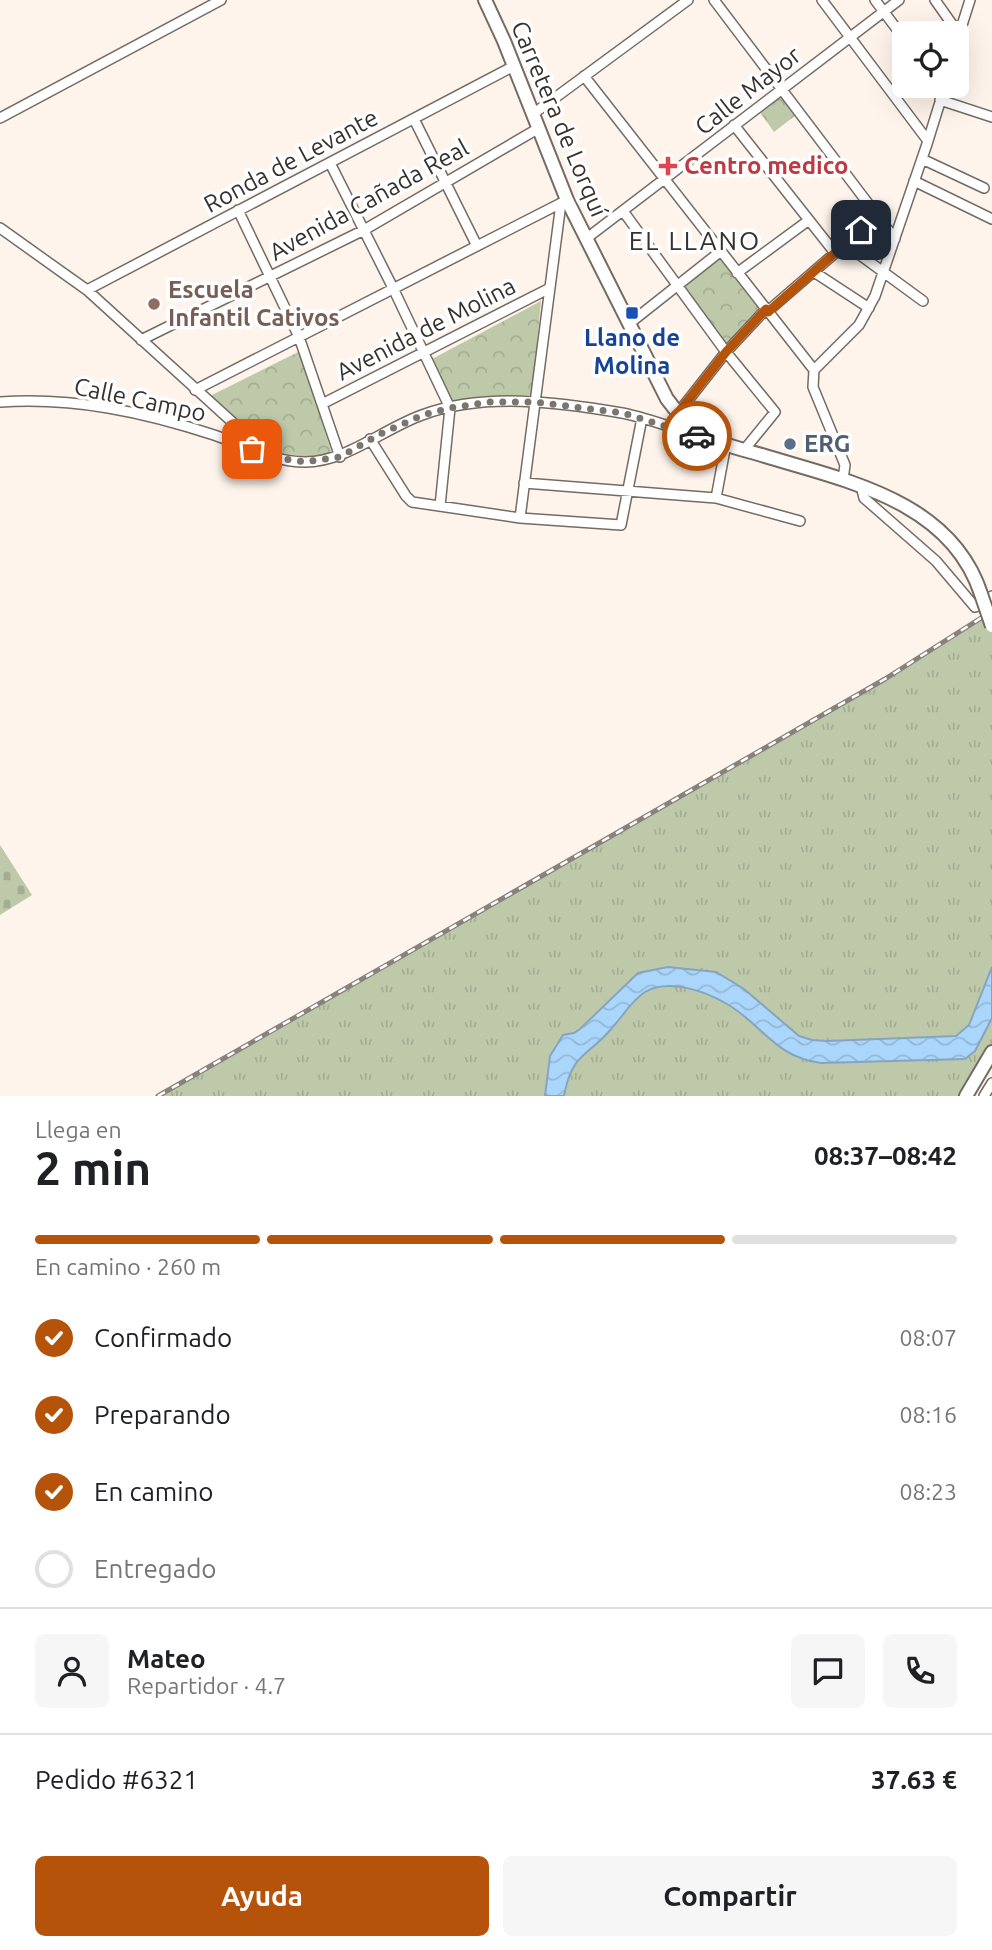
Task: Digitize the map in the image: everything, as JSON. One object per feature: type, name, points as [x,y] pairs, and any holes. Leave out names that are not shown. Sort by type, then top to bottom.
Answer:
[{"type":"main road","name":"Carretera de Lorquí","points":[[485,0],[539,128],[564,201],[587,238],[667,399],[678,413],[693,429],[712,440],[861,486],[909,507],[933,524],[964,560],[986,595],[992,626]]},
{"type":"main road","points":[[966,1096],[992,1052]]},
{"type":"street","points":[[0,118],[221,0]]},
{"type":"street","points":[[714,0],[895,239]]},
{"type":"street","points":[[822,0],[928,141]]},
{"type":"street","points":[[875,0],[892,23]]},
{"type":"street","name":"Calle Mayor","points":[[587,238],[899,0]]},
{"type":"street","points":[[935,0],[948,21]]},
{"type":"street","points":[[963,21],[970,0]]},
{"type":"street","points":[[533,114],[684,2]]},
{"type":"street","name":"Ronda de Levante","points":[[87,290],[514,66]]},
{"type":"street","points":[[584,76],[814,370],[813,387],[845,464],[843,480]]},
{"type":"street","points":[[814,370],[851,334],[869,308],[895,239],[940,98]]},
{"type":"street","points":[[955,98],[992,117]]},
{"type":"street","points":[[414,119],[477,246]]},
{"type":"street","points":[[734,125],[835,253]]},
{"type":"street","name":"Avenida Cañada Real","points":[[141,340],[364,230],[539,128]]},
{"type":"street","points":[[922,159],[984,188]]},
{"type":"street","points":[[330,163],[450,408],[440,506]]},
{"type":"street","points":[[914,181],[992,219]]},
{"type":"street","points":[[195,390],[564,201]]},
{"type":"street","points":[[520,517],[548,289],[564,201]]},
{"type":"street","points":[[238,210],[299,337],[340,457]]},
{"type":"street","points":[[623,211],[726,352],[775,412],[744,450]]},
{"type":"street","points":[[678,413],[726,352],[767,310],[877,216]]},
{"type":"street","points":[[737,273],[809,220]]},
{"type":"street","points":[[0,228],[87,290],[271,457]]},
{"type":"street","points":[[845,244],[923,301]]},
{"type":"street","points":[[630,323],[721,251]]},
{"type":"street","points":[[814,272],[869,308]]},
{"type":"street","name":"Avenida de Molina","points":[[322,404],[548,289]]},
{"type":"street","name":"Calle Campo","points":[[0,402],[88,403],[214,435],[271,457],[305,462],[340,457],[370,439],[423,415],[490,402],[535,402],[623,413],[712,440]]},
{"type":"street","points":[[370,439],[412,502],[520,517],[621,525],[642,418]]},
{"type":"street","points":[[716,498],[726,444]]},
{"type":"street","points":[[524,483],[716,498],[800,521]]},
{"type":"street","points":[[861,486],[864,498],[936,561],[975,607],[989,603],[986,595]]},
{"type":"street","points":[[984,1096],[992,1083]]},
{"type":"green space","points":[[780,95],[796,115],[774,132],[759,111]]},
{"type":"green space","points":[[719,258],[762,309],[726,345],[683,289]]},
{"type":"green space","points":[[541,301],[532,395],[474,397],[453,403],[432,359]]},
{"type":"green space","points":[[300,351],[332,454],[304,457],[274,452],[210,396]]},
{"type":"green space","points":[[988,614],[992,626],[992,1049],[966,1096],[158,1096],[801,727]]},
{"type":"green space","points":[[0,845],[32,895],[0,915]]},
{"type":"water","points":[[668,967],[716,972],[744,989],[799,1036],[827,1041],[956,1036],[969,1025],[992,967],[992,1018],[975,1051],[965,1059],[821,1063],[791,1054],[739,1012],[718,999],[686,988],[664,986],[640,996],[603,1038],[576,1063],[564,1096],[545,1096],[550,1056],[563,1035],[580,1029],[638,973]]},
{"type":"railway","points":[[158,1096],[885,679],[992,611]]},
{"type":"way so far","points":[[252,449],[271,457],[305,462],[340,457],[380,434],[423,415],[490,402],[535,402],[623,413],[697,436]]},
{"type":"place","name":"Centro medico","points":[[668,166]]},
{"type":"place","name":"Escuela Infantil Cativos","points":[[154,304]]},
{"type":"place","name":"Llano de Molina","points":[[632,313]]},
{"type":"place","name":"ERG","points":[[790,444]]},
{"type":"district","name":"EL LLANO","points":[[695,241]]},
{"type":"route","points":[[697,436],[712,440],[693,429],[678,413],[726,352],[766,309],[768,312],[861,230]]}]
